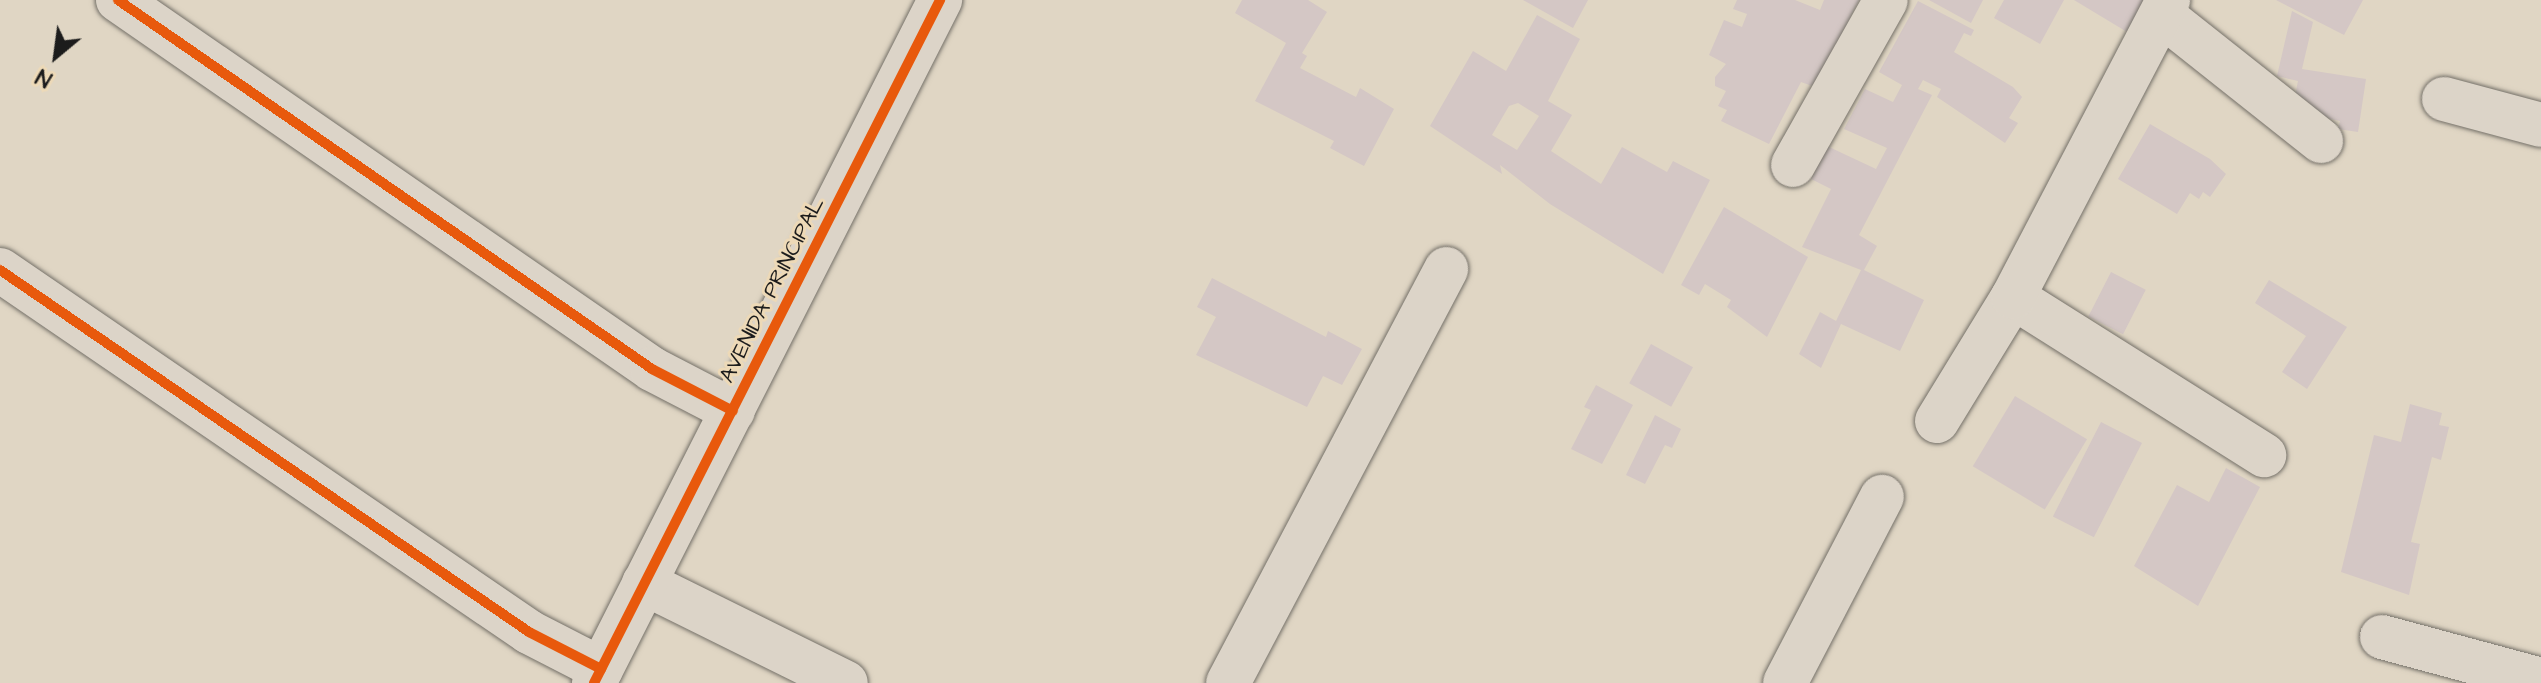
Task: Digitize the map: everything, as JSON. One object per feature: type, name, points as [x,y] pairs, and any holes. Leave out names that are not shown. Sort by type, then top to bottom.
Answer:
[{"type":"street","points":[[118,0],[652,369],[733,411]]},
{"type":"street","name":"AVENIDA PRINCIPAL","points":[[598,676],[940,0]]},
{"type":"street","points":[[1793,165],[1886,0]]},
{"type":"street","points":[[1937,421],[2013,297],[2165,7],[2321,141]]},
{"type":"street","points":[[2444,99],[2541,125]]},
{"type":"street","points":[[1228,683],[1446,269]]},
{"type":"street","points":[[0,270],[598,676]]},
{"type":"street","points":[[2013,297],[2264,455]]},
{"type":"street","points":[[1785,683],[1882,497]]},
{"type":"street","points":[[644,583],[846,683]]},
{"type":"street","points":[[2382,637],[2541,680]]},
{"type":"building","points":[[1242,0],[1308,0],[1327,12],[1302,53],[1307,56],[1300,68],[1356,97],[1360,88],[1394,109],[1364,166],[1330,148],[1334,141],[1255,101],[1286,43],[1235,13]]},
{"type":"building","points":[[1523,0],[1588,0],[1573,28]]},
{"type":"building","points":[[1737,0],[1795,0],[1820,10],[1824,0],[1859,0],[1828,63],[1812,86],[1801,82],[1769,144],[1721,121],[1727,110],[1718,106],[1726,91],[1715,86],[1715,77],[1726,64],[1709,55],[1724,20],[1742,27],[1747,14],[1733,9]]},
{"type":"building","points":[[1929,0],[1983,0],[1971,23]]},
{"type":"building","points":[[2004,0],[2064,0],[2040,44],[1994,18]]},
{"type":"building","points":[[2074,0],[2144,0],[2127,32]]},
{"type":"building","points":[[2276,0],[2363,0],[2344,35]]},
{"type":"building","points":[[1918,1],[1974,30],[1971,36],[1964,33],[1954,52],[2013,87],[2022,97],[2009,118],[2018,123],[2005,143],[1937,97],[1941,89],[1923,80],[1918,89],[1932,95],[1859,235],[1877,246],[1864,270],[1924,300],[1900,351],[1841,324],[1821,368],[1799,354],[1820,312],[1836,321],[1861,270],[1802,247],[1831,189],[1811,179],[1827,146],[1876,169],[1887,148],[1844,129],[1865,89],[1893,102],[1902,85],[1879,72]]},
{"type":"building","points":[[2292,11],[2313,22],[2302,69],[2366,79],[2358,132],[2338,129],[2340,121],[2292,111],[2298,81],[2277,76]]},
{"type":"building","points":[[1537,15],[1580,39],[1548,101],[1572,115],[1551,151],[1601,184],[1622,147],[1667,172],[1673,161],[1710,180],[1663,274],[1550,204],[1500,165],[1502,174],[1430,126],[1473,51],[1506,71]],"holes":[[[1518,103],[1539,116],[1517,150],[1492,135],[1509,106]]]},
{"type":"building","points":[[2150,124],[2210,159],[2226,174],[2210,197],[2203,192],[2199,199],[2190,193],[2177,214],[2118,179]]},
{"type":"building","points":[[1724,207],[1808,257],[1767,337],[1727,307],[1731,300],[1705,284],[1699,295],[1681,285]]},
{"type":"building","points":[[2111,272],[2146,290],[2123,334],[2088,317]]},
{"type":"building","points":[[1212,278],[1326,337],[1328,331],[1362,349],[1342,385],[1323,376],[1307,407],[1196,355],[1216,317],[1197,307]]},
{"type":"building","points":[[2269,280],[2347,327],[2307,389],[2282,372],[2306,336],[2255,303]]},
{"type":"building","points":[[1651,344],[1693,367],[1671,407],[1629,383]]},
{"type":"building","points":[[1596,385],[1633,405],[1602,464],[1571,449],[1591,410],[1584,407]]},
{"type":"building","points":[[2015,396],[2087,439],[2045,510],[1973,466]]},
{"type":"building","points":[[2410,404],[2442,413],[2439,425],[2449,427],[2441,460],[2432,457],[2411,542],[2420,544],[2409,595],[2341,572],[2374,435],[2401,442]]},
{"type":"building","points":[[1655,415],[1681,429],[1672,448],[1665,445],[1645,484],[1626,475]]},
{"type":"building","points":[[2101,422],[2142,443],[2094,537],[2053,516]]},
{"type":"building","points":[[2226,468],[2260,487],[2198,606],[2134,566],[2177,485],[2209,502]]},
{"type":"cycle path","points":[[118,0],[652,369],[733,411]]},
{"type":"cycle path","points":[[594,683],[940,0]]},
{"type":"cycle path","points":[[0,270],[529,632],[601,669]]}]
